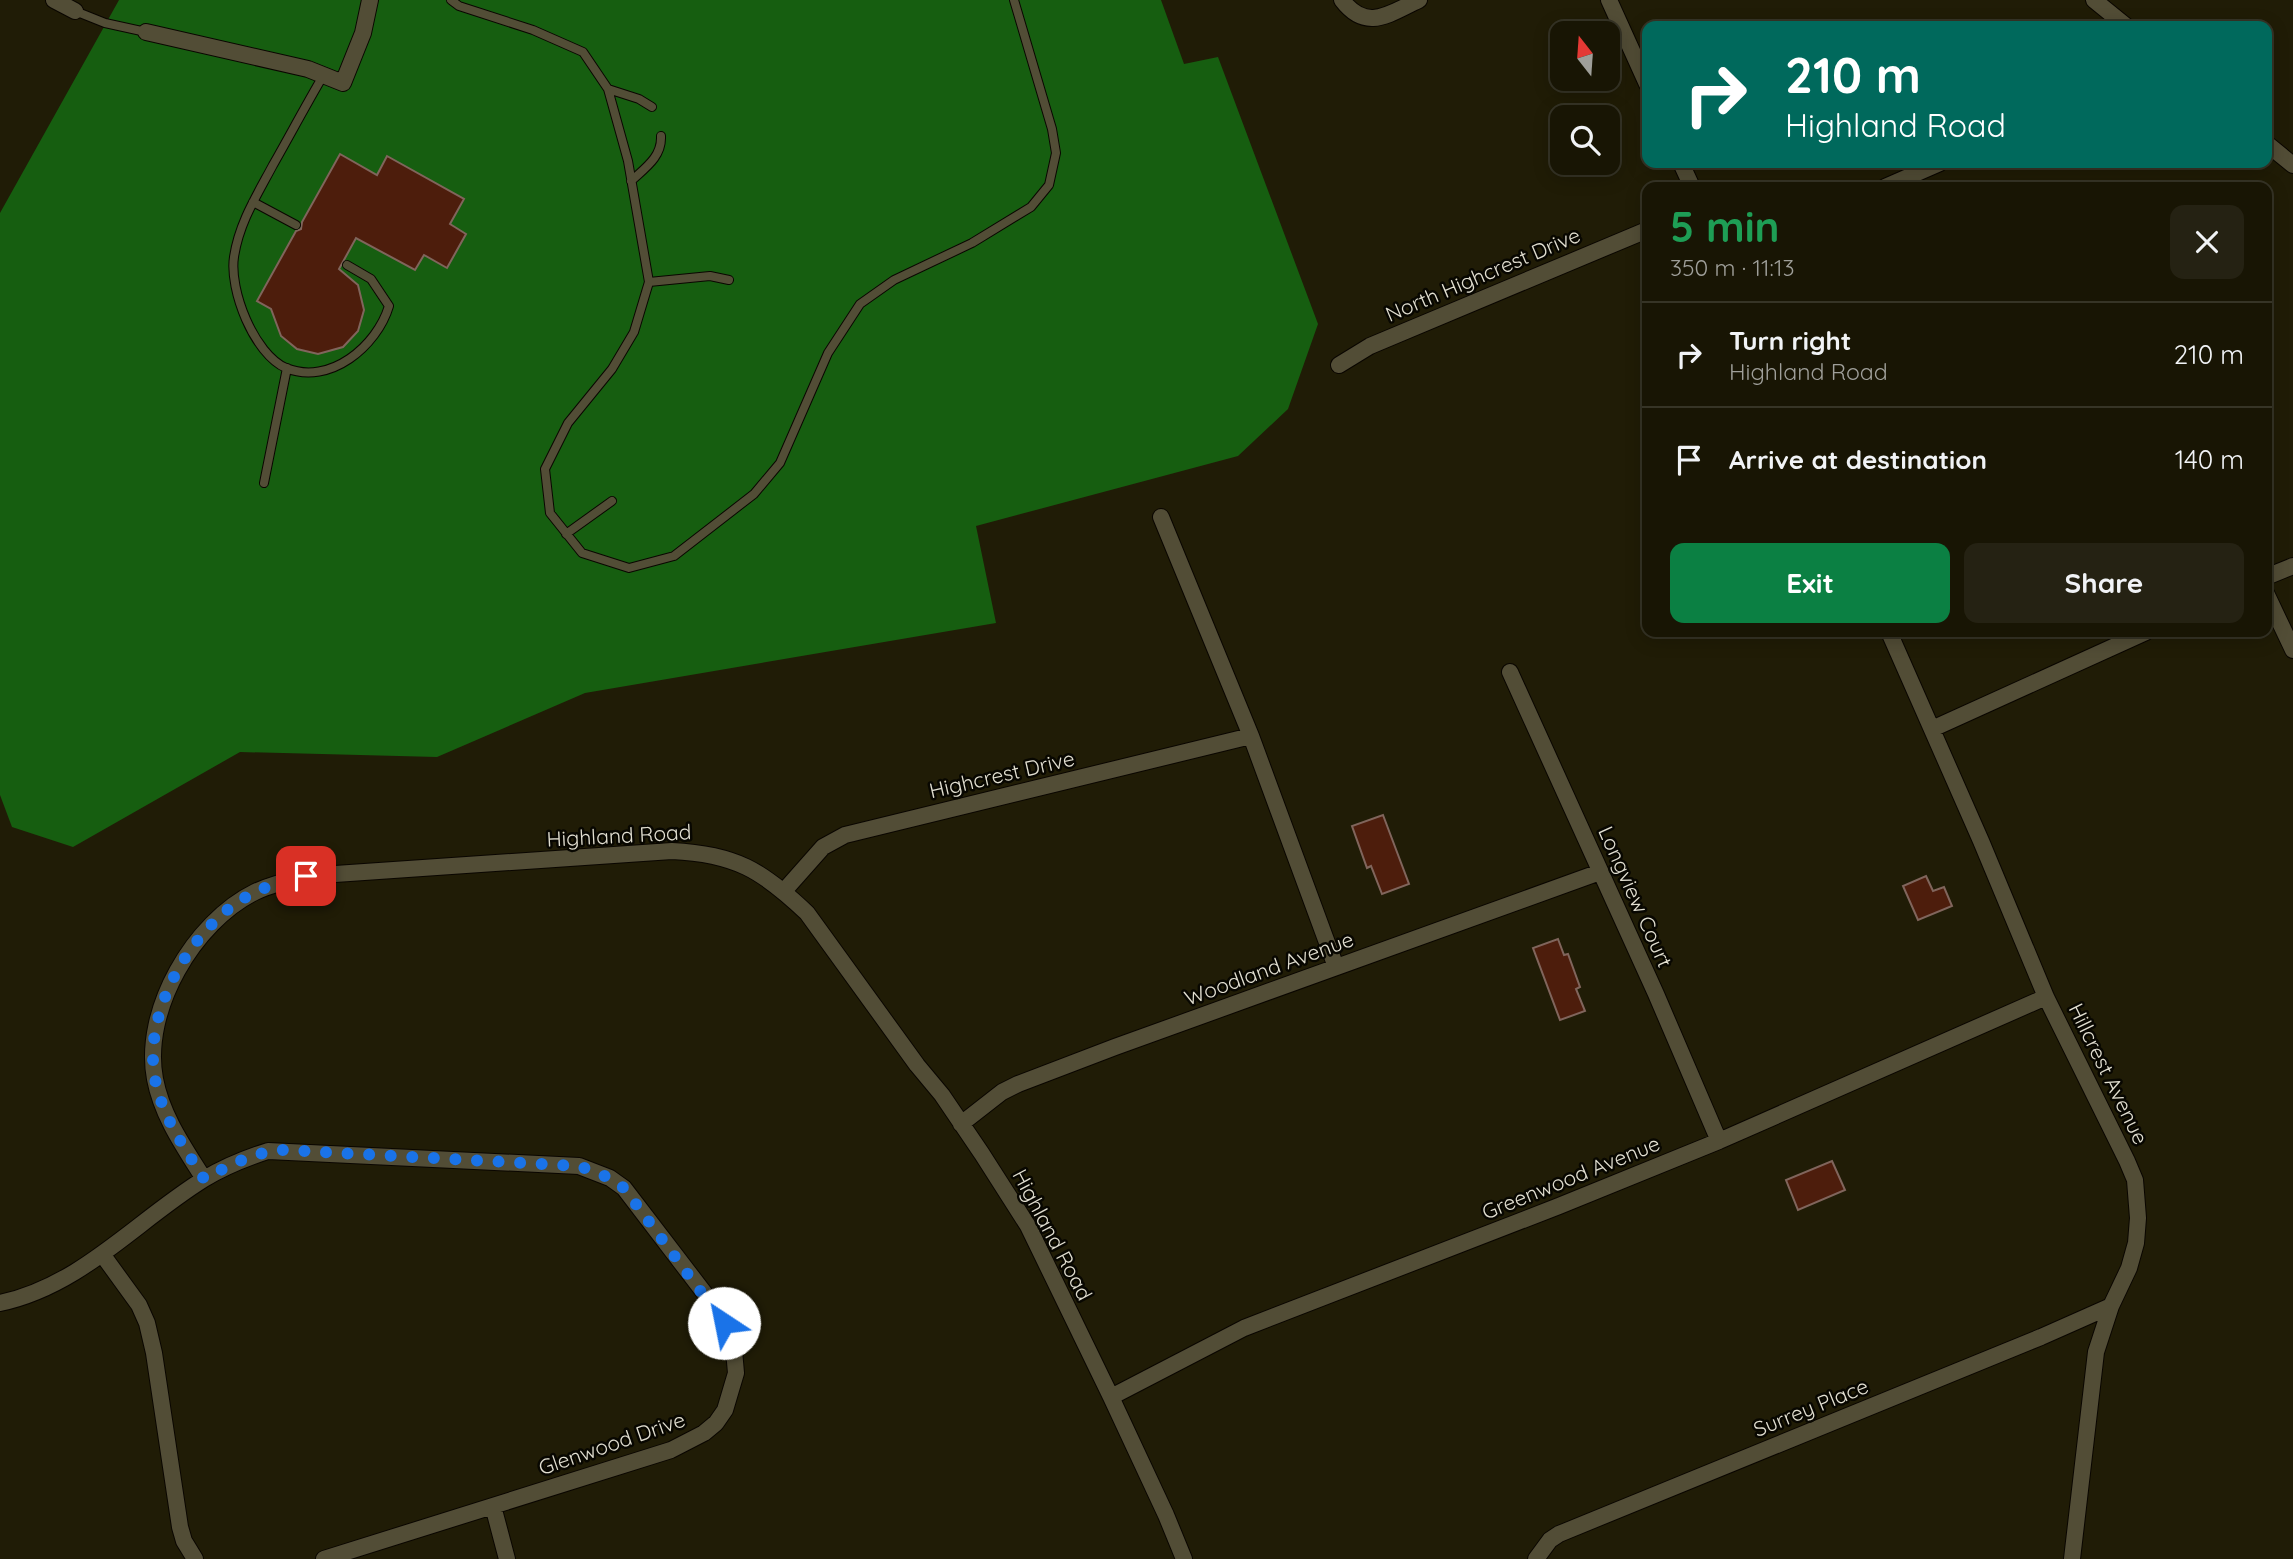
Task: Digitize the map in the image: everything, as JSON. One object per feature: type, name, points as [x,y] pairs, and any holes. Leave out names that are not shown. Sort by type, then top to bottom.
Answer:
[{"type":"street","points":[[54,0],[75,11]]},
{"type":"street","points":[[146,33],[308,69],[343,83],[363,33],[370,0]]},
{"type":"street","points":[[1342,0],[1348,9],[1358,16],[1370,19],[1384,16],[1419,0]]},
{"type":"street","points":[[1609,0],[1642,74]]},
{"type":"street","points":[[2094,0],[2113,21]]},
{"type":"street","points":[[2272,148],[2293,165]]},
{"type":"street","points":[[1896,182],[1929,168]]},
{"type":"street","name":"North Highcrest Drive","points":[[1339,365],[1370,346],[1642,232]]},
{"type":"street","points":[[1161,517],[1251,736],[1336,967]]},
{"type":"street","points":[[2272,575],[2293,566]]},
{"type":"street","points":[[2272,606],[2293,650]]},
{"type":"street","name":"Hillcrest Avenue","points":[[1891,637],[2046,997],[2135,1180],[2138,1218],[2136,1243],[2096,1352],[2072,1559]]},
{"type":"street","points":[[1932,729],[2135,637]]},
{"type":"street","name":"Longview Court","points":[[1510,672],[1719,1141]]},
{"type":"street","name":"Highcrest Drive","points":[[784,891],[823,847],[845,835],[1251,736]]},
{"type":"street","name":"Highland Road","points":[[204,1179],[169,1123],[160,1100],[153,1052],[155,1029],[172,982],[188,953],[208,928],[230,908],[255,892],[306,876],[672,850],[699,852],[727,859],[755,870],[784,891],[807,913],[961,1124],[1028,1226],[1111,1396],[1184,1559]]},
{"type":"street","name":"Woodland Avenue","points":[[961,1124],[1018,1084],[1600,872]]},
{"type":"street","name":"Greenwood Avenue","points":[[1111,1396],[1244,1328],[1719,1141],[2046,997]]},
{"type":"street","name":"Glenwood Drive","points":[[0,1303],[55,1284],[76,1273],[204,1179],[239,1161],[268,1151],[579,1166],[610,1178],[629,1194],[712,1303],[733,1339],[736,1373],[725,1409],[716,1423],[704,1433],[671,1450],[324,1559]]},
{"type":"street","points":[[102,1254],[139,1305],[147,1323],[154,1353],[180,1527],[184,1541],[195,1559]]},
{"type":"street","name":"Surrey Place","points":[[1536,1559],[1550,1540],[1559,1534],[2111,1306]]},
{"type":"street","points":[[493,1506],[507,1559]]},
{"type":"lane","points":[[451,0],[459,6],[533,30],[583,52],[608,89],[628,161],[649,282],[635,332],[612,369],[568,423],[545,469],[550,513],[582,553],[629,568],[674,556],[754,494],[780,463],[828,354],[860,304],[894,280],[972,243],[1031,207],[1049,185],[1056,153],[1052,129],[1014,0]]},
{"type":"lane","points":[[75,11],[106,23],[146,33]]},
{"type":"lane","points":[[323,76],[241,223],[233,259],[234,285],[248,323],[266,353],[286,368],[309,372],[334,368],[365,348],[384,323],[389,306],[371,279],[347,265]]},
{"type":"lane","points":[[608,89],[639,99],[652,107]]},
{"type":"lane","points":[[631,181],[654,160],[661,146],[661,136]]},
{"type":"lane","points":[[253,202],[296,225]]},
{"type":"lane","points":[[649,282],[710,276],[729,279]]},
{"type":"lane","points":[[264,482],[286,368]]},
{"type":"lane","points":[[566,534],[612,501]]},
{"type":"green space","points":[[119,0],[1161,0],[1184,64],[1218,57],[1318,324],[1288,409],[1238,456],[976,526],[996,623],[585,693],[437,757],[240,752],[73,847],[12,827],[0,795],[0,213]]},
{"type":"building","points":[[340,154],[377,175],[387,156],[464,199],[450,224],[466,234],[447,268],[424,255],[415,270],[356,238],[339,269],[358,285],[364,310],[358,331],[343,347],[318,354],[297,349],[281,336],[271,309],[257,301],[296,231],[301,229],[302,222]]},
{"type":"building","points":[[1383,815],[1409,884],[1382,894],[1371,866],[1367,868],[1352,826]]},
{"type":"building","points":[[1926,876],[1933,891],[1944,887],[1952,906],[1918,920],[1903,886]]},
{"type":"building","points":[[1558,939],[1564,955],[1568,954],[1580,987],[1576,989],[1585,1011],[1560,1020],[1533,948]]},
{"type":"building","points":[[1832,1161],[1845,1190],[1798,1210],[1786,1180]]},
{"type":"route","points":[[306,876],[255,892],[230,908],[208,928],[188,953],[159,1014],[153,1052],[160,1100],[169,1123],[204,1179],[239,1161],[268,1151],[285,1150],[579,1166],[597,1171],[624,1188],[712,1303],[724,1323]]}]
